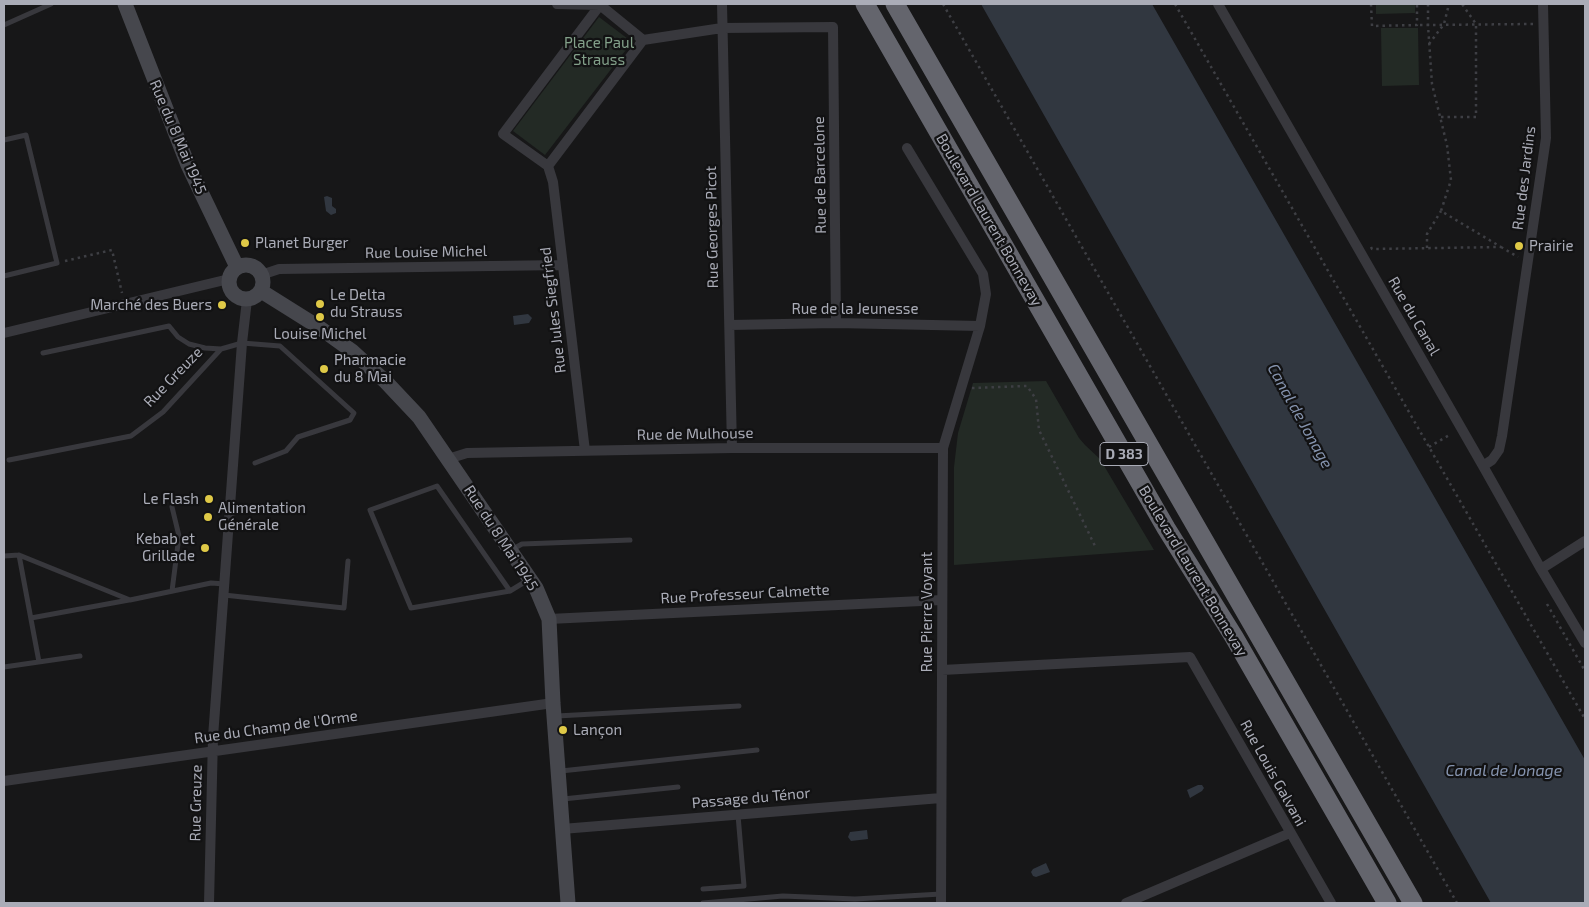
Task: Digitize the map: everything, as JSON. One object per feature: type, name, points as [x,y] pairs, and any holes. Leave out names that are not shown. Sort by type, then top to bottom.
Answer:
[{"type":"highway","name":"Boulevard Laurent Bonnevay","points":[[865,4],[1161,519],[1234,637],[1386,903]]},
{"type":"highway","name":"Boulevard Laurent Bonnevay","points":[[894,4],[1413,903]]},
{"type":"street","name":"Rue du 8 Mai 1945","points":[[125,4],[188,165],[233,273]]},
{"type":"street","points":[[557,4],[600,4],[643,40]]},
{"type":"street","points":[[600,4],[503,134],[548,166],[643,40],[722,28]]},
{"type":"street","name":"Rue Georges Picot","points":[[722,4],[732,448]]},
{"type":"street","name":"Rue du Canal","points":[[1218,4],[1540,569],[1585,643]]},
{"type":"street","name":"Rue des Jardins","points":[[1483,466],[1492,460],[1498,450],[1502,436],[1546,138],[1544,4]]},
{"type":"street","name":"Rue de Barcelone","points":[[722,28],[833,27],[836,323]]},
{"type":"street","name":"Rue Pierre Voyant","points":[[907,148],[983,274],[986,294],[980,326],[943,448],[941,899]]},
{"type":"street","name":"Rue Jules Siegfried","points":[[548,166],[553,182],[585,451]]},
{"type":"street","points":[[4,333],[125,304],[233,273],[242,266],[253,267],[261,275],[263,280],[260,291],[255,297],[247,300],[233,294],[230,290],[233,273]]},
{"type":"street","name":"Rue Louise Michel","points":[[261,275],[279,269],[563,266]]},
{"type":"street","name":"Rue du 8 Mai 1945","points":[[260,291],[320,328],[352,351],[386,382],[419,417],[536,588],[549,619],[553,710],[568,903]]},
{"type":"street","name":"Rue Greuze","points":[[209,903],[212,751],[242,343],[247,300]]},
{"type":"street","name":"Rue de la Jeunesse","points":[[730,325],[836,323],[980,326]]},
{"type":"street","name":"Rue de Mulhouse","points":[[448,459],[467,453],[732,448],[943,448]]},
{"type":"street","points":[[1540,569],[1585,541]]},
{"type":"street","name":"Rue Professeur Calmette","points":[[549,619],[942,600]]},
{"type":"street","name":"Rue Louis Galvani","points":[[942,670],[1190,657],[1331,903]]},
{"type":"street","name":"Rue du Champ de l'Orme","points":[[4,781],[212,751],[553,710]]},
{"type":"street","name":"Passage du Ténor","points":[[562,829],[941,798]]},
{"type":"street","points":[[1126,903],[1290,833]]},
{"type":"lane","points":[[4,25],[51,4]]},
{"type":"lane","points":[[4,140],[26,135],[56,263],[4,276]]},
{"type":"lane","points":[[43,354],[168,326],[189,344],[221,349]]},
{"type":"lane","points":[[242,343],[280,346],[354,413],[350,420],[298,437],[286,451],[255,463]]},
{"type":"lane","name":"Rue Greuze","points":[[9,460],[130,436],[163,412],[221,349],[242,343]]},
{"type":"lane","points":[[510,591],[437,486],[370,510],[411,608],[510,591],[530,580]]},
{"type":"lane","points":[[172,507],[178,536],[172,591]]},
{"type":"lane","points":[[510,551],[522,544],[630,540]]},
{"type":"lane","points":[[4,556],[19,555],[130,600]]},
{"type":"lane","points":[[19,555],[39,662]]},
{"type":"lane","points":[[224,596],[344,608],[348,561]]},
{"type":"lane","points":[[31,618],[210,584],[225,584]]},
{"type":"lane","points":[[4,668],[80,656]]},
{"type":"lane","points":[[553,710],[738,706]]},
{"type":"lane","points":[[558,771],[757,750]]},
{"type":"lane","points":[[560,799],[678,787]]},
{"type":"lane","points":[[702,889],[744,886],[738,814]]},
{"type":"lane","points":[[703,903],[783,896],[856,900],[941,899]]},
{"type":"path","points":[[943,4],[1457,903]]},
{"type":"path","points":[[1175,4],[1585,719]]},
{"type":"path","points":[[1371,4],[1372,26],[1534,24]]},
{"type":"path","points":[[1417,4],[1417,25]]},
{"type":"path","points":[[1427,248],[1427,234],[1442,211],[1451,180],[1448,145],[1432,84],[1428,44],[1428,4]]},
{"type":"path","points":[[1428,44],[1444,24],[1449,4]]},
{"type":"path","points":[[1440,117],[1476,117],[1476,24],[1462,4]]},
{"type":"path","points":[[1442,211],[1518,257]]},
{"type":"path","points":[[1368,241],[1372,249],[1501,247]]},
{"type":"path","points":[[56,263],[112,250],[125,304]]},
{"type":"path","points":[[961,388],[1027,386],[1036,399],[1039,430],[1094,546]]},
{"type":"path","points":[[1429,447],[1451,434]]},
{"type":"path","points":[[1543,596],[1585,671]]},
{"type":"green space","points":[[1376,4],[1415,4],[1415,13],[1376,14]]},
{"type":"green space","name":"Place Paul Strauss","points":[[599,17],[632,42],[545,155],[513,131]]},
{"type":"green space","points":[[1381,28],[1418,28],[1419,85],[1382,86]]},
{"type":"green space","points":[[1046,381],[1079,438],[1100,459],[1154,550],[954,565],[954,467],[958,433],[973,383]]},
{"type":"water","name":"Canal de Jonage","points":[[981,4],[1152,4],[1585,760],[1585,903],[1491,903]]},
{"type":"water","points":[[324,197],[332,198],[332,206],[336,209],[336,213],[331,215],[326,211]]},
{"type":"water","points":[[528,314],[532,318],[529,323],[514,325],[513,316]]},
{"type":"water","points":[[1202,785],[1204,788],[1190,798],[1187,790]]},
{"type":"water","points":[[867,830],[868,839],[851,841],[848,837],[850,832]]},
{"type":"water","points":[[1046,863],[1050,872],[1036,877],[1033,876],[1031,872],[1033,869]]},
{"type":"place","name":"Planet Burger","points":[[245,243]]},
{"type":"place","name":"Prairie","points":[[1519,246]]},
{"type":"place","name":"Le Delta du Strauss","points":[[320,304]]},
{"type":"place","name":"Marché des Buers","points":[[222,305]]},
{"type":"place","name":"Louise Michel","points":[[320,317]]},
{"type":"place","name":"Pharmacie du 8 Mai","points":[[324,369]]},
{"type":"place","name":"Le Flash","points":[[209,499]]},
{"type":"place","name":"Alimentation Générale","points":[[208,517]]},
{"type":"place","name":"Kebab et Grillade","points":[[205,548]]},
{"type":"place","name":"Lançon","points":[[563,730]]}]
